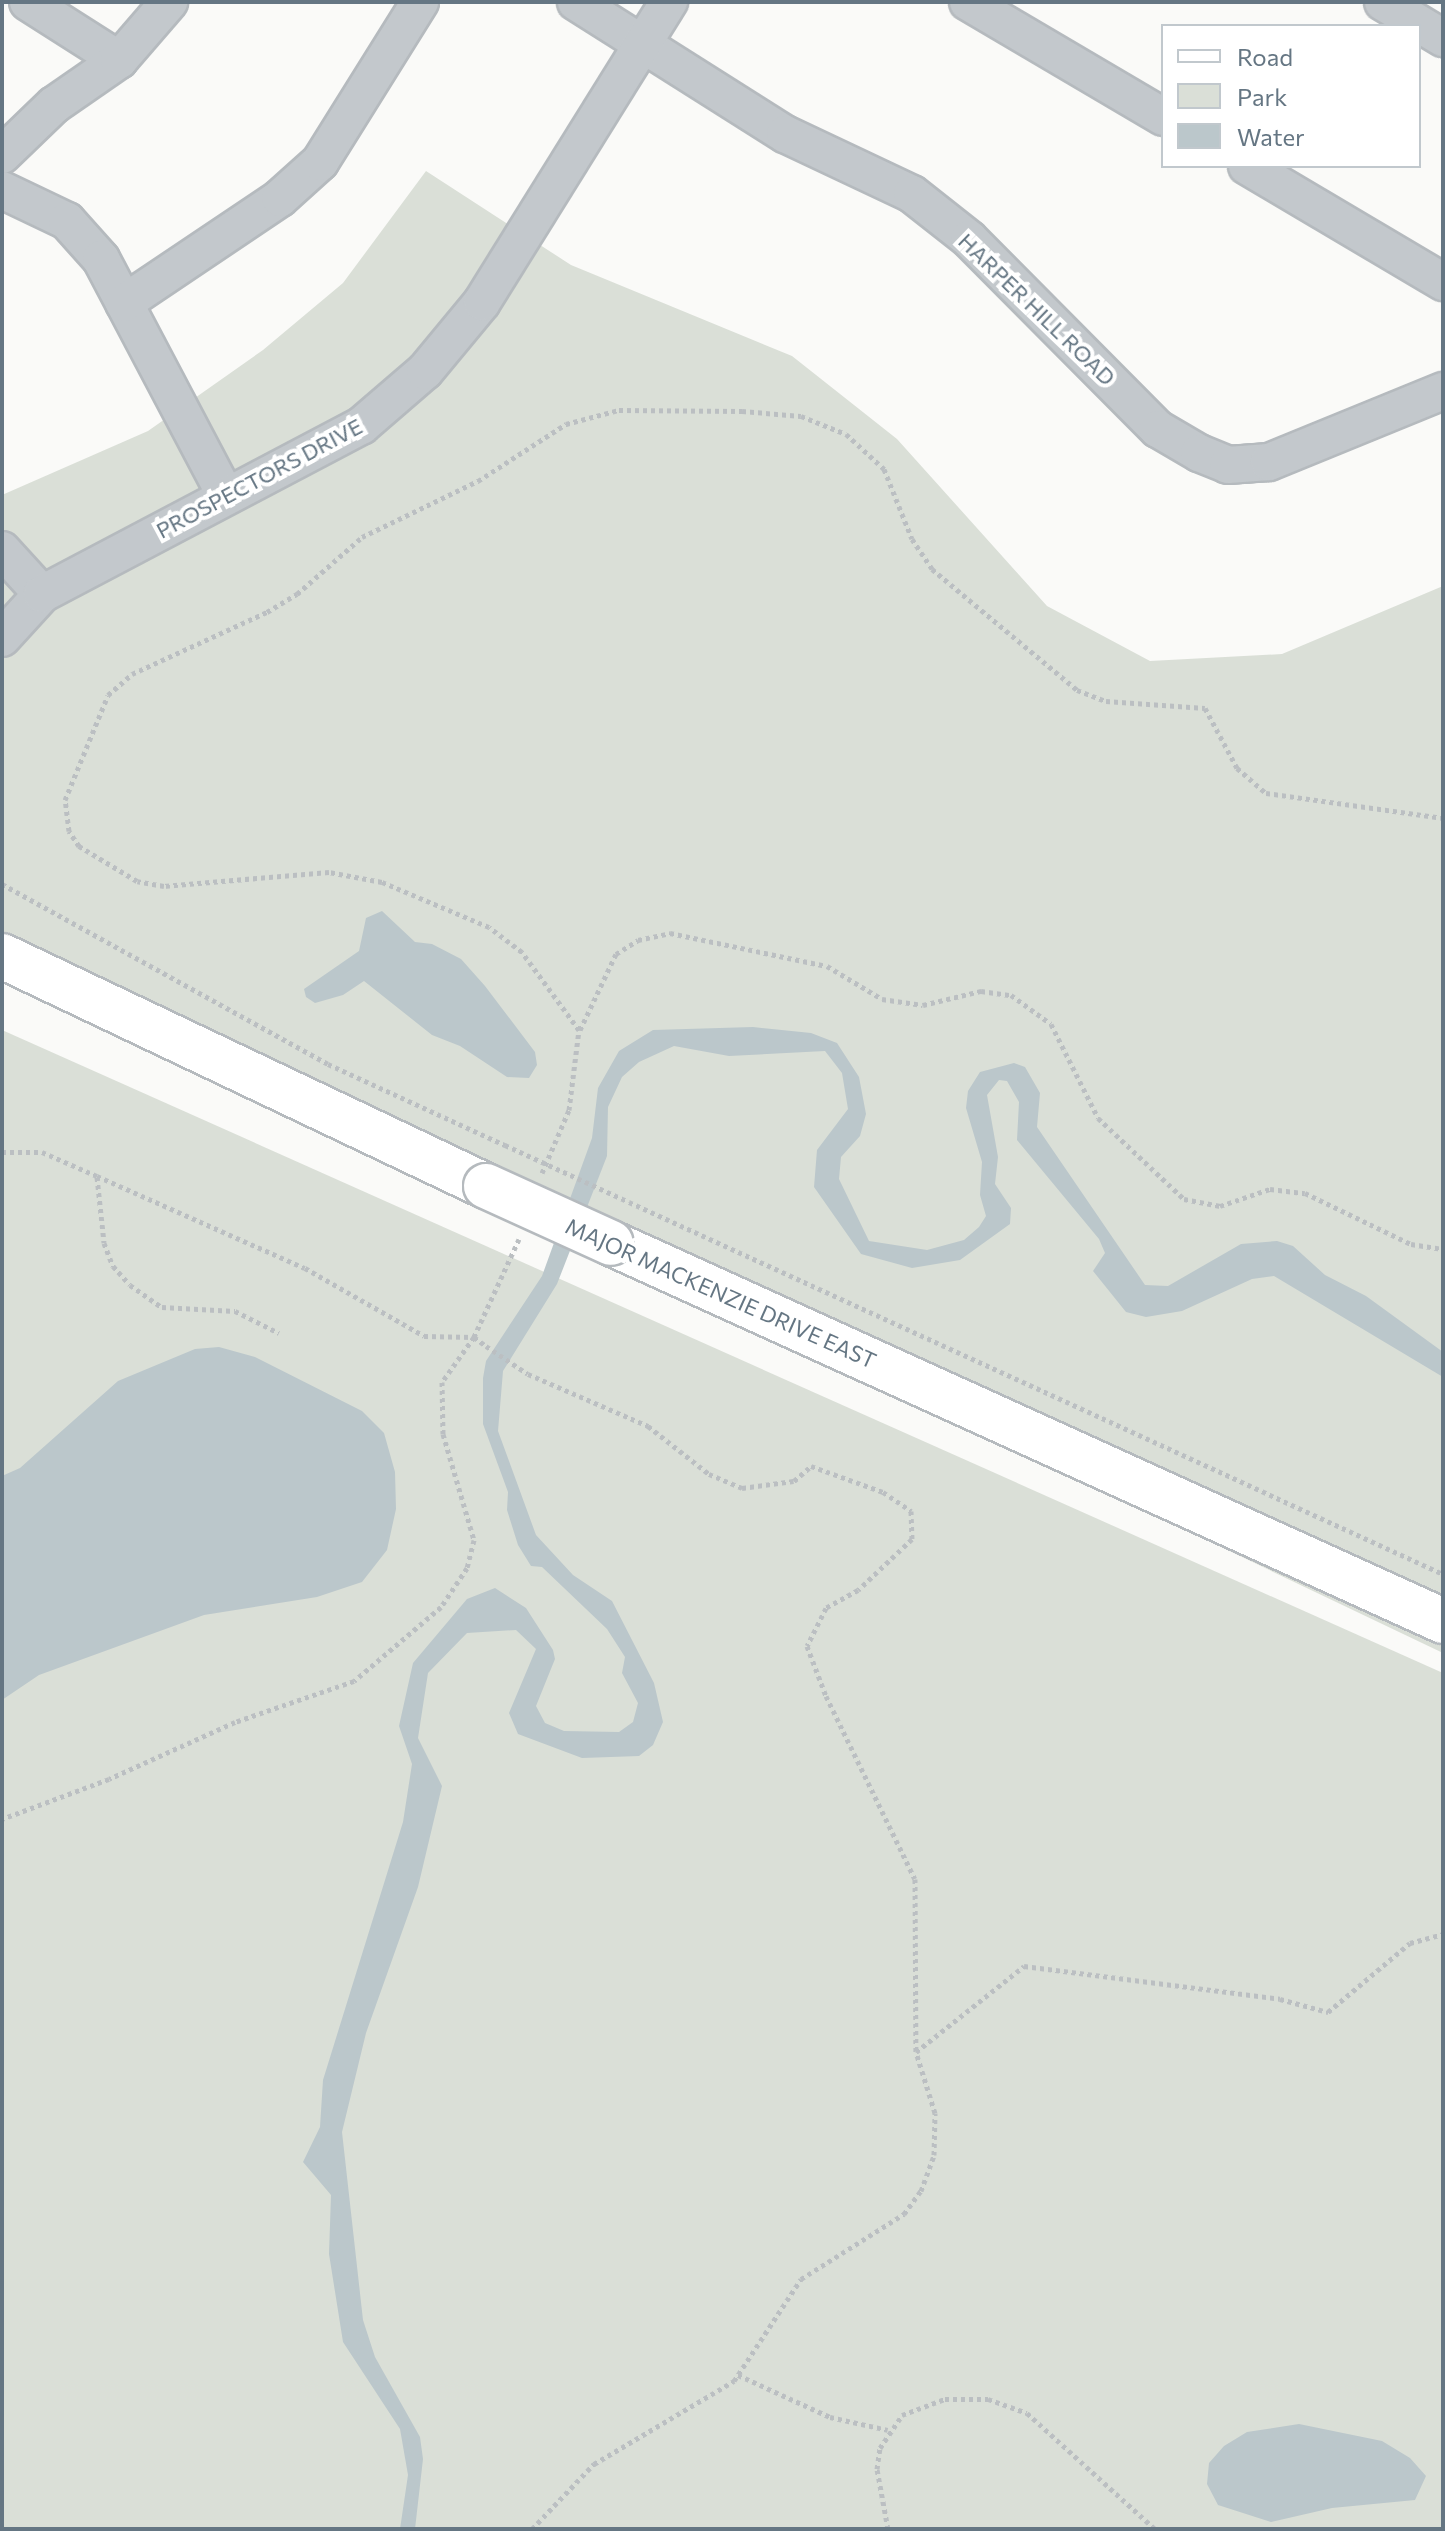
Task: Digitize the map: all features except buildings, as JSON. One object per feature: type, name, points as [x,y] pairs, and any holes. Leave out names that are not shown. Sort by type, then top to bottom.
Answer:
[{"type":"main road","name":"MAJOR MACKENZIE DRIVE EAST","points":[[2,956],[486,1186],[1443,1621]]},
{"type":"street","points":[[28,2],[119,60]]},
{"type":"street","points":[[2,155],[54,105],[119,60],[169,2]]},
{"type":"street","points":[[124,303],[280,198],[320,162],[420,2]]},
{"type":"street","name":"HARPER HILL ROAD","points":[[576,2],[785,134],[912,194],[969,239],[1158,429],[1199,453],[1228,465],[1269,462],[1443,391]]},
{"type":"street","name":"PROSPECTORS DRIVE","points":[[2,638],[42,594],[225,494],[361,426],[425,371],[482,302],[669,2]]},
{"type":"street","points":[[968,2],[1161,116]]},
{"type":"street","points":[[1383,2],[1420,24]]},
{"type":"street","points":[[1421,25],[1443,38]]},
{"type":"street","points":[[1250,168],[1443,282]]},
{"type":"street","points":[[2,190],[67,221],[101,259],[225,494]]},
{"type":"street","points":[[2,550],[42,594]]},
{"type":"path","points":[[579,1030],[522,952],[489,927],[382,882],[329,872],[164,886],[137,881],[79,846],[69,831],[65,800],[108,695],[132,674],[267,612],[297,594],[362,537],[478,481],[541,437],[566,424],[619,410],[801,416],[846,434],[884,469],[912,539],[932,569],[1077,690],[1106,701],[1205,708],[1237,768],[1266,793],[1443,818]]},
{"type":"path","points":[[2,884],[328,1064],[1443,1574]]},
{"type":"path","points":[[540,1178],[569,1110],[579,1030],[616,954],[638,940],[670,933],[827,966],[882,999],[923,1005],[981,991],[1011,995],[1051,1024],[1098,1118],[1184,1199],[1220,1206],[1270,1189],[1305,1193],[1411,1244],[1443,1249]]},
{"type":"path","points":[[2,1152],[42,1152],[305,1268],[424,1336],[474,1337],[528,1374],[648,1426],[709,1474],[742,1488],[794,1481],[811,1466],[883,1492],[911,1511],[912,1539],[858,1590],[826,1608],[807,1646],[826,1696],[915,1879],[916,2052],[935,2113],[934,2155],[921,2191],[882,2231],[825,2260],[801,2279],[738,2375],[594,2464],[532,2529]]},
{"type":"path","points":[[97,1176],[104,1243],[113,1266],[137,1292],[162,1307],[235,1311],[279,1333]]},
{"type":"path","points":[[2,1819],[109,1779],[235,1722],[354,1681],[441,1607],[467,1568],[474,1540],[443,1434],[442,1382],[474,1337],[520,1235]]},
{"type":"path","points":[[916,2052],[1024,1966],[1280,1999],[1328,2012],[1410,1943],[1443,1934]]},
{"type":"path","points":[[738,2375],[830,2417],[888,2430]]},
{"type":"path","points":[[888,2529],[877,2469],[888,2430],[902,2415],[945,2399],[988,2399],[1027,2413],[1155,2529]]},
{"type":"green space","points":[[426,171],[571,265],[792,356],[897,439],[1047,606],[1150,661],[1282,654],[1443,586],[1443,1653],[2,965],[2,495],[148,431],[263,350],[343,283]]},
{"type":"green space","points":[[2,1030],[1443,1673],[1443,2529],[2,2529]]},
{"type":"water","points":[[382,911],[415,942],[432,944],[461,959],[485,986],[535,1052],[537,1065],[529,1078],[507,1077],[460,1046],[432,1035],[364,981],[343,995],[315,1003],[306,997],[304,989],[359,951],[366,918]]},
{"type":"water","points":[[753,1027],[811,1033],[837,1043],[859,1077],[866,1114],[860,1136],[841,1157],[839,1179],[869,1241],[927,1250],[964,1240],[979,1227],[986,1216],[980,1195],[982,1162],[966,1108],[968,1091],[980,1072],[1014,1063],[1025,1067],[1040,1093],[1037,1127],[1145,1285],[1168,1286],[1241,1244],[1277,1241],[1293,1246],[1325,1275],[1366,1296],[1443,1352],[1443,1377],[1274,1276],[1252,1279],[1182,1311],[1146,1317],[1126,1312],[1093,1271],[1105,1253],[1099,1239],[1017,1140],[1019,1102],[1007,1081],[999,1080],[987,1095],[998,1157],[995,1184],[1011,1208],[1010,1224],[960,1260],[912,1268],[861,1254],[814,1187],[817,1150],[848,1109],[842,1073],[825,1051],[729,1056],[674,1046],[639,1062],[622,1077],[608,1107],[607,1156],[557,1284],[503,1371],[498,1431],[536,1535],[573,1575],[612,1601],[654,1683],[663,1722],[653,1745],[639,1756],[582,1758],[518,1734],[509,1713],[536,1649],[516,1630],[467,1633],[428,1673],[418,1738],[442,1786],[418,1887],[366,2033],[342,2132],[363,2320],[375,2357],[420,2437],[423,2459],[415,2529],[400,2529],[408,2475],[400,2429],[343,2342],[329,2254],[331,2195],[303,2162],[320,2127],[323,2080],[403,1822],[412,1764],[399,1726],[413,1663],[467,1599],[495,1588],[526,1608],[553,1650],[555,1659],[536,1706],[545,1723],[564,1731],[619,1732],[633,1722],[638,1703],[622,1673],[625,1657],[607,1629],[542,1567],[531,1566],[518,1545],[507,1510],[508,1492],[483,1424],[483,1378],[486,1361],[542,1276],[592,1138],[598,1088],[619,1051],[653,1030]]},
{"type":"water","points":[[219,1347],[255,1357],[362,1411],[384,1433],[395,1472],[396,1509],[387,1550],[362,1582],[317,1597],[204,1615],[39,1675],[2,1700],[2,1476],[20,1468],[118,1381],[195,1349]]},
{"type":"water","points":[[1299,2424],[1382,2441],[1410,2458],[1426,2476],[1415,2500],[1332,2508],[1271,2522],[1218,2505],[1207,2484],[1209,2463],[1224,2446],[1247,2432]]}]
